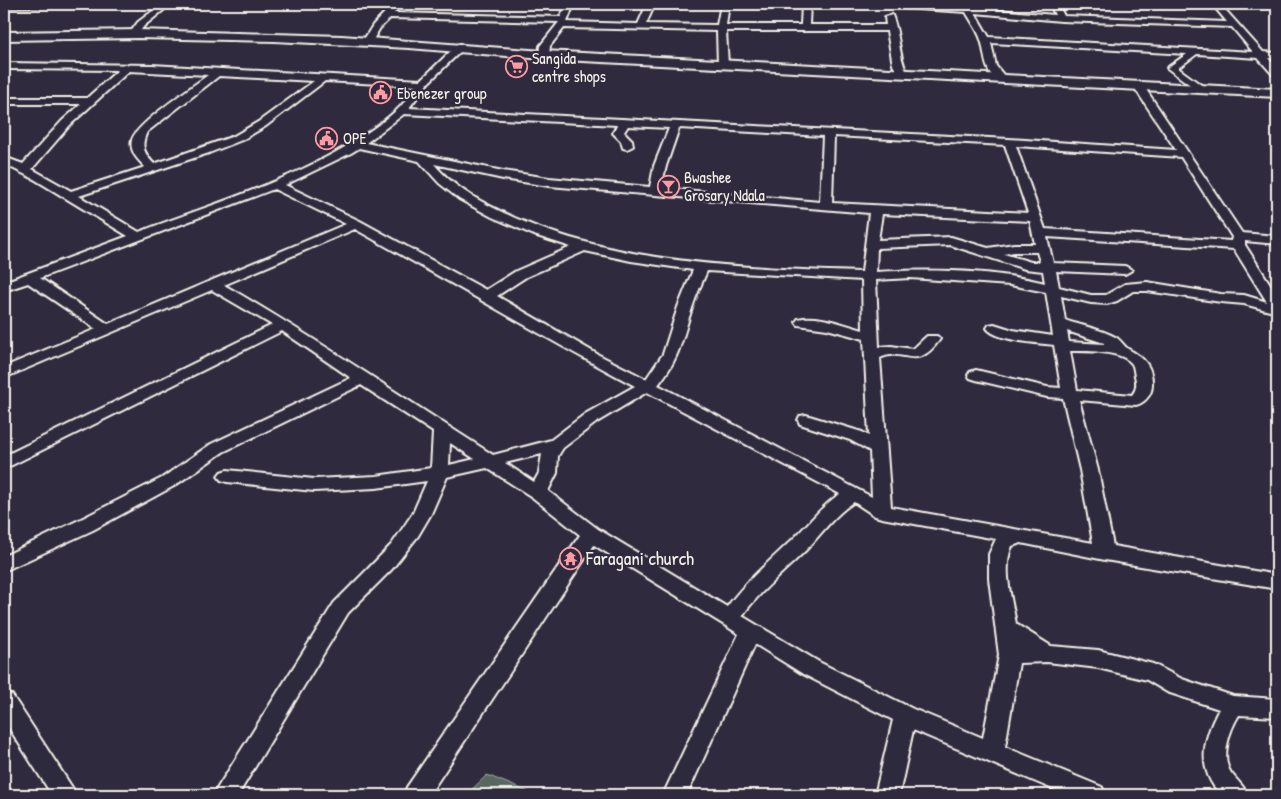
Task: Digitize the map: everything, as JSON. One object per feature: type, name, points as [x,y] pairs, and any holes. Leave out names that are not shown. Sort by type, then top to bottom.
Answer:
[{"type":"street","points":[[4,5],[56,4]]},
{"type":"street","points":[[134,33],[141,24],[167,4]]},
{"type":"street","points":[[368,41],[376,28],[398,4]]},
{"type":"street","points":[[544,55],[545,46],[562,22],[570,4]]},
{"type":"street","points":[[641,26],[651,4]]},
{"type":"street","points":[[723,64],[721,28],[725,4]]},
{"type":"street","points":[[805,28],[806,4]]},
{"type":"street","points":[[902,73],[898,65],[886,4],[969,7],[1061,18],[1236,25]]},
{"type":"street","points":[[1054,4],[1061,18]]},
{"type":"street","points":[[1216,4],[1277,74]]},
{"type":"street","points":[[969,7],[986,45],[991,66],[1001,78]]},
{"type":"street","points":[[388,14],[597,25],[721,28],[892,28]]},
{"type":"street","points":[[553,37],[597,25]]},
{"type":"street","points":[[4,36],[134,33],[368,41],[544,55],[1277,94]]},
{"type":"street","points":[[986,45],[1007,42],[1277,56]]},
{"type":"street","points":[[4,286],[275,185],[357,144],[402,111],[423,83],[460,47]]},
{"type":"street","points":[[1194,51],[1188,58],[1172,68],[1200,89]]},
{"type":"street","points":[[4,66],[127,67],[423,83]]},
{"type":"street","points":[[25,169],[54,135],[127,67]]},
{"type":"street","points":[[151,167],[139,154],[137,141],[143,130],[217,73]]},
{"type":"street","points":[[70,195],[151,167],[205,151],[238,138],[262,124],[322,78]]},
{"type":"street","points":[[1139,87],[1238,241],[1277,307]]},
{"type":"street","points":[[4,101],[90,101]]},
{"type":"street","points":[[402,111],[1010,142],[1183,154]]},
{"type":"street","points":[[624,123],[618,133],[626,140],[627,146]]},
{"type":"street","points":[[656,190],[660,166],[675,126]]},
{"type":"street","points":[[826,206],[828,133]]},
{"type":"street","points":[[1010,142],[1036,217],[1049,268],[1070,395],[1089,470],[1106,553]]},
{"type":"street","points":[[357,144],[503,175],[548,182],[876,210],[1036,217]]},
{"type":"street","points":[[422,157],[446,185],[519,225],[583,247],[640,258],[702,266],[869,276],[908,274],[992,279],[1030,283],[1052,290],[1101,300],[1118,296],[1124,289],[1132,286],[1151,287],[1238,299],[1249,301],[1261,307],[1277,307]]},
{"type":"street","points":[[4,160],[25,169],[138,236]]},
{"type":"street","points":[[275,185],[356,224],[488,296],[592,357],[649,385],[854,494],[882,512],[1277,582]]},
{"type":"street","points":[[876,210],[870,245],[869,276],[882,512]]},
{"type":"street","points":[[4,373],[356,224]]},
{"type":"street","points":[[870,245],[939,240],[960,243],[1010,261],[1049,268],[1125,270]]},
{"type":"street","points":[[988,252],[1041,241],[1277,240]]},
{"type":"street","points":[[488,296],[505,282],[531,268],[583,247]]},
{"type":"street","points":[[538,493],[548,473],[549,456],[557,444],[591,418],[649,385],[664,367],[671,354],[685,307],[702,266]]},
{"type":"street","points":[[29,277],[73,305],[107,330]]},
{"type":"street","points":[[1260,279],[1277,280]]},
{"type":"street","points":[[212,284],[283,325],[362,379],[538,493],[591,534],[811,668],[905,716],[1093,795]]},
{"type":"street","points":[[803,322],[827,325],[871,336]]},
{"type":"street","points":[[976,375],[1047,392],[1070,395],[1136,400],[1143,394],[1145,383],[1139,362],[1121,351],[1114,342],[1058,323]]},
{"type":"street","points":[[4,462],[283,325]]},
{"type":"street","points":[[994,328],[1010,334],[1061,344],[1121,351]]},
{"type":"street","points":[[872,356],[883,351],[919,353],[926,350],[932,338]]},
{"type":"street","points":[[4,564],[86,525],[168,482],[217,448],[362,379]]},
{"type":"street","points":[[806,420],[856,436],[878,449]]},
{"type":"street","points":[[225,795],[341,608],[368,584],[404,541],[430,498],[438,474],[441,430]]},
{"type":"street","points":[[226,476],[311,485],[336,485],[438,474],[557,444]]},
{"type":"street","points":[[728,619],[749,592],[799,545],[836,505],[854,494]]},
{"type":"street","points":[[416,795],[591,534]]},
{"type":"street","points":[[992,753],[1010,655],[999,578],[999,554],[1004,542],[1018,537]]},
{"type":"street","points":[[1006,628],[1047,654]]},
{"type":"street","points":[[675,795],[751,631]]},
{"type":"street","points":[[1010,655],[1047,654],[1098,659],[1153,673],[1175,686],[1233,705],[1277,708]]},
{"type":"street","points":[[4,702],[65,795]]},
{"type":"street","points":[[1233,705],[1224,717],[1218,734],[1216,757],[1220,776],[1236,795]]},
{"type":"street","points":[[886,795],[905,716]]},
{"type":"shaded area","points":[[487,775],[536,795],[466,795]]},
{"type":"place","name":"Sangida centre shops","points":[[516,67]]},
{"type":"place","name":"Ebenezer group","points":[[381,93]]},
{"type":"place","name":"OPE","points":[[327,138]]},
{"type":"place","name":"Bwashee Grosary Ndala","points":[[668,186]]},
{"type":"place","name":"Faragani church","points":[[570,558]]}]
